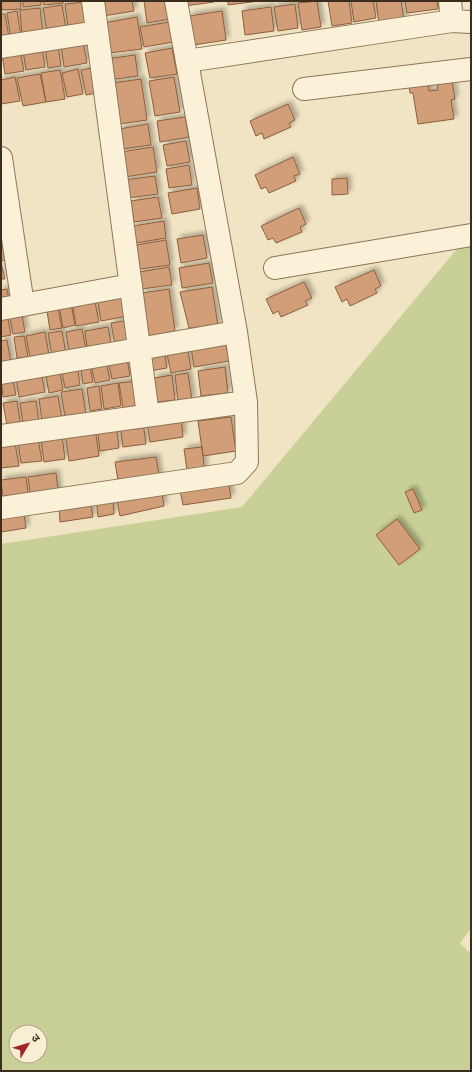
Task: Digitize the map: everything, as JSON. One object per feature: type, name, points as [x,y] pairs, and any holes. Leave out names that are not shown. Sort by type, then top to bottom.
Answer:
[{"type":"street","points":[[93,1],[148,415]]},
{"type":"street","points":[[1,508],[237,474],[247,462],[246,402],[236,332],[176,1]]},
{"type":"street","points":[[187,61],[458,15]]},
{"type":"street","points":[[1,47],[97,32]]},
{"type":"street","points":[[304,89],[471,69]]},
{"type":"street","points":[[1,158],[23,305]]},
{"type":"street","points":[[275,268],[471,235]]},
{"type":"street","points":[[1,309],[131,286]]},
{"type":"street","points":[[1,373],[236,332]]},
{"type":"street","points":[[1,436],[246,402]]},
{"type":"green space","points":[[471,232],[471,929],[460,943],[471,954],[471,1071],[1,1071],[1,544],[242,507]]},
{"type":"building","points":[[1,1],[20,1],[21,9],[2,10]]},
{"type":"building","points":[[23,1],[41,1],[41,5],[23,7]]},
{"type":"building","points":[[43,1],[63,1],[63,3],[44,5]]},
{"type":"building","points":[[95,1],[132,1],[134,11],[97,17]]},
{"type":"building","points":[[144,1],[167,1],[170,19],[147,23]]},
{"type":"building","points":[[183,1],[214,1],[214,2],[184,6]]},
{"type":"building","points":[[228,1],[259,1],[228,5]]},
{"type":"building","points":[[317,1],[321,27],[302,30],[298,3]]},
{"type":"building","points":[[328,1],[349,1],[352,23],[332,26]]},
{"type":"building","points":[[351,1],[373,1],[376,18],[354,22]]},
{"type":"building","points":[[376,1],[401,1],[404,20],[379,23]]},
{"type":"building","points":[[405,1],[437,1],[438,9],[407,13]]},
{"type":"building","points":[[86,2],[89,26],[68,28],[65,4]]},
{"type":"building","points":[[295,4],[298,28],[278,31],[274,7]]},
{"type":"building","points":[[62,5],[66,29],[47,32],[43,8]]},
{"type":"building","points":[[271,7],[274,31],[245,35],[242,11]]},
{"type":"building","points":[[40,8],[43,33],[22,35],[20,10]]},
{"type":"building","points":[[17,11],[21,36],[11,38],[7,13]]},
{"type":"building","points":[[222,11],[226,40],[193,45],[189,16]]},
{"type":"building","points":[[1,14],[5,14],[9,37],[1,39]]},
{"type":"building","points":[[137,17],[142,49],[109,53],[104,23]]},
{"type":"building","points":[[169,22],[173,42],[144,47],[140,27]]},
{"type":"building","points":[[83,42],[87,63],[64,67],[61,45]]},
{"type":"building","points":[[58,46],[61,66],[48,68],[45,47]]},
{"type":"building","points":[[42,48],[45,67],[26,70],[23,51]]},
{"type":"building","points":[[172,48],[177,74],[150,78],[145,53]]},
{"type":"building","points":[[20,51],[24,71],[5,74],[2,54]]},
{"type":"building","points":[[135,55],[138,76],[109,80],[106,59]]},
{"type":"building","points":[[97,67],[102,92],[86,95],[81,70]]},
{"type":"building","points":[[78,69],[83,94],[67,97],[62,73]]},
{"type":"building","points":[[60,70],[65,99],[46,102],[41,73]]},
{"type":"building","points":[[40,74],[46,102],[23,106],[17,78]]},
{"type":"building","points":[[15,77],[20,101],[1,104],[1,80]]},
{"type":"building","points":[[174,77],[180,112],[155,116],[149,81]]},
{"type":"building","points":[[141,79],[147,120],[112,125],[105,84]]},
{"type":"building","points":[[452,82],[455,99],[451,100],[454,119],[418,124],[413,93],[410,93],[409,86],[428,84],[429,91],[438,90],[437,84]]},
{"type":"building","points":[[288,104],[295,120],[289,123],[291,127],[264,139],[262,133],[256,136],[250,121]]},
{"type":"building","points":[[185,117],[189,137],[160,142],[157,121]]},
{"type":"building","points":[[148,124],[151,145],[122,149],[119,129]]},
{"type":"building","points":[[186,141],[190,162],[167,166],[163,145]]},
{"type":"building","points":[[153,147],[157,172],[125,177],[121,152]]},
{"type":"building","points":[[293,157],[300,174],[294,176],[296,181],[269,193],[266,187],[261,189],[255,175]]},
{"type":"building","points":[[189,165],[192,185],[169,188],[166,169]]},
{"type":"building","points":[[155,176],[158,194],[127,198],[124,180]]},
{"type":"building","points":[[347,178],[348,194],[332,195],[332,179]]},
{"type":"building","points":[[197,188],[200,209],[172,214],[168,193]]},
{"type":"building","points":[[158,197],[162,218],[134,222],[131,201]]},
{"type":"building","points":[[299,208],[306,224],[300,227],[302,232],[276,243],[273,238],[268,240],[261,226]]},
{"type":"building","points":[[164,221],[166,238],[136,243],[133,226]]},
{"type":"building","points":[[203,235],[207,258],[181,263],[177,239]]},
{"type":"building","points":[[166,240],[170,265],[140,269],[136,245]]},
{"type":"building","points":[[7,247],[9,259],[1,261],[1,248]]},
{"type":"building","points":[[1,263],[5,279],[1,279]]},
{"type":"building","points":[[209,263],[213,283],[182,288],[179,268]]},
{"type":"building","points":[[169,267],[172,285],[141,289],[139,272]]},
{"type":"building","points":[[374,270],[381,286],[375,289],[377,293],[350,306],[347,299],[342,302],[335,287]]},
{"type":"building","points":[[304,282],[312,298],[305,301],[308,305],[281,317],[278,311],[273,314],[266,299]]},
{"type":"building","points":[[212,287],[218,326],[189,328],[180,292]]},
{"type":"building","points":[[7,289],[10,306],[1,307],[1,290]]},
{"type":"building","points":[[169,289],[175,331],[149,336],[142,293]]},
{"type":"building","points":[[124,292],[128,316],[101,321],[97,297]]},
{"type":"building","points":[[94,297],[99,322],[76,326],[72,301]]},
{"type":"building","points":[[57,303],[62,328],[50,330],[46,305]]},
{"type":"building","points":[[71,304],[75,325],[63,328],[59,306]]},
{"type":"building","points":[[21,310],[25,332],[13,334],[9,312]]},
{"type":"building","points":[[7,314],[11,335],[1,337],[1,315]]},
{"type":"building","points":[[131,320],[135,342],[115,345],[111,323]]},
{"type":"building","points":[[108,327],[111,343],[87,347],[85,331]]},
{"type":"building","points":[[82,329],[86,349],[69,352],[66,332]]},
{"type":"building","points":[[62,331],[66,354],[52,356],[48,333]]},
{"type":"building","points":[[45,332],[49,355],[30,358],[26,336]]},
{"type":"building","points":[[224,335],[229,361],[194,367],[190,341]]},
{"type":"building","points":[[24,336],[28,357],[17,358],[14,337]]},
{"type":"building","points":[[7,340],[11,363],[1,365],[1,341]]},
{"type":"building","points":[[187,345],[191,369],[171,373],[166,349]]},
{"type":"building","points":[[164,350],[167,368],[150,371],[147,353]]},
{"type":"building","points":[[105,358],[110,380],[95,383],[90,361]]},
{"type":"building","points":[[127,358],[130,376],[112,379],[108,361]]},
{"type":"building","points":[[89,362],[93,382],[83,384],[80,363]]},
{"type":"building","points":[[77,364],[80,385],[65,388],[61,367]]},
{"type":"building","points":[[59,367],[63,390],[49,393],[45,370]]},
{"type":"building","points":[[225,367],[228,393],[201,396],[198,371]]},
{"type":"building","points":[[41,373],[45,392],[19,397],[16,378]]},
{"type":"building","points":[[188,373],[192,400],[178,401],[175,375]]},
{"type":"building","points":[[172,375],[175,400],[157,402],[154,378]]},
{"type":"building","points":[[12,376],[16,395],[3,397],[1,378]]},
{"type":"building","points":[[136,381],[140,405],[123,408],[119,383]]},
{"type":"building","points":[[118,383],[121,406],[104,409],[101,386]]},
{"type":"building","points":[[99,386],[102,409],[90,411],[87,388]]},
{"type":"building","points":[[82,389],[86,414],[65,417],[61,392]]},
{"type":"building","points":[[58,396],[62,419],[42,421],[39,399]]},
{"type":"building","points":[[17,401],[21,429],[8,431],[3,403]]},
{"type":"building","points":[[36,401],[39,421],[23,424],[20,403]]},
{"type":"building","points":[[181,416],[183,437],[150,442],[147,421]]},
{"type":"building","points":[[231,417],[236,451],[203,456],[198,421]]},
{"type":"building","points":[[143,423],[146,444],[123,447],[120,426]]},
{"type":"building","points":[[116,425],[119,448],[100,451],[97,427]]},
{"type":"building","points":[[95,428],[99,456],[69,461],[65,433]]},
{"type":"building","points":[[62,436],[65,459],[44,462],[41,439]]},
{"type":"building","points":[[38,439],[42,461],[21,463],[18,442]]},
{"type":"building","points":[[15,443],[19,466],[1,468],[1,445]]},
{"type":"building","points":[[202,447],[205,475],[188,477],[184,449]]},
{"type":"building","points":[[156,457],[160,481],[119,487],[115,462]]},
{"type":"building","points":[[56,473],[59,497],[31,500],[28,477]]},
{"type":"building","points":[[26,477],[29,502],[4,505],[1,480]]},
{"type":"building","points":[[228,479],[231,498],[183,505],[179,486]]},
{"type":"building","points":[[161,487],[164,506],[120,516],[116,495]]},
{"type":"building","points":[[413,489],[422,510],[414,513],[405,492]]},
{"type":"building","points":[[113,494],[114,514],[98,517],[96,498]]},
{"type":"building","points":[[90,499],[93,517],[60,522],[59,503]]},
{"type":"building","points":[[23,508],[26,528],[1,532],[1,511]]},
{"type":"building","points":[[397,519],[420,549],[399,565],[376,535]]}]
